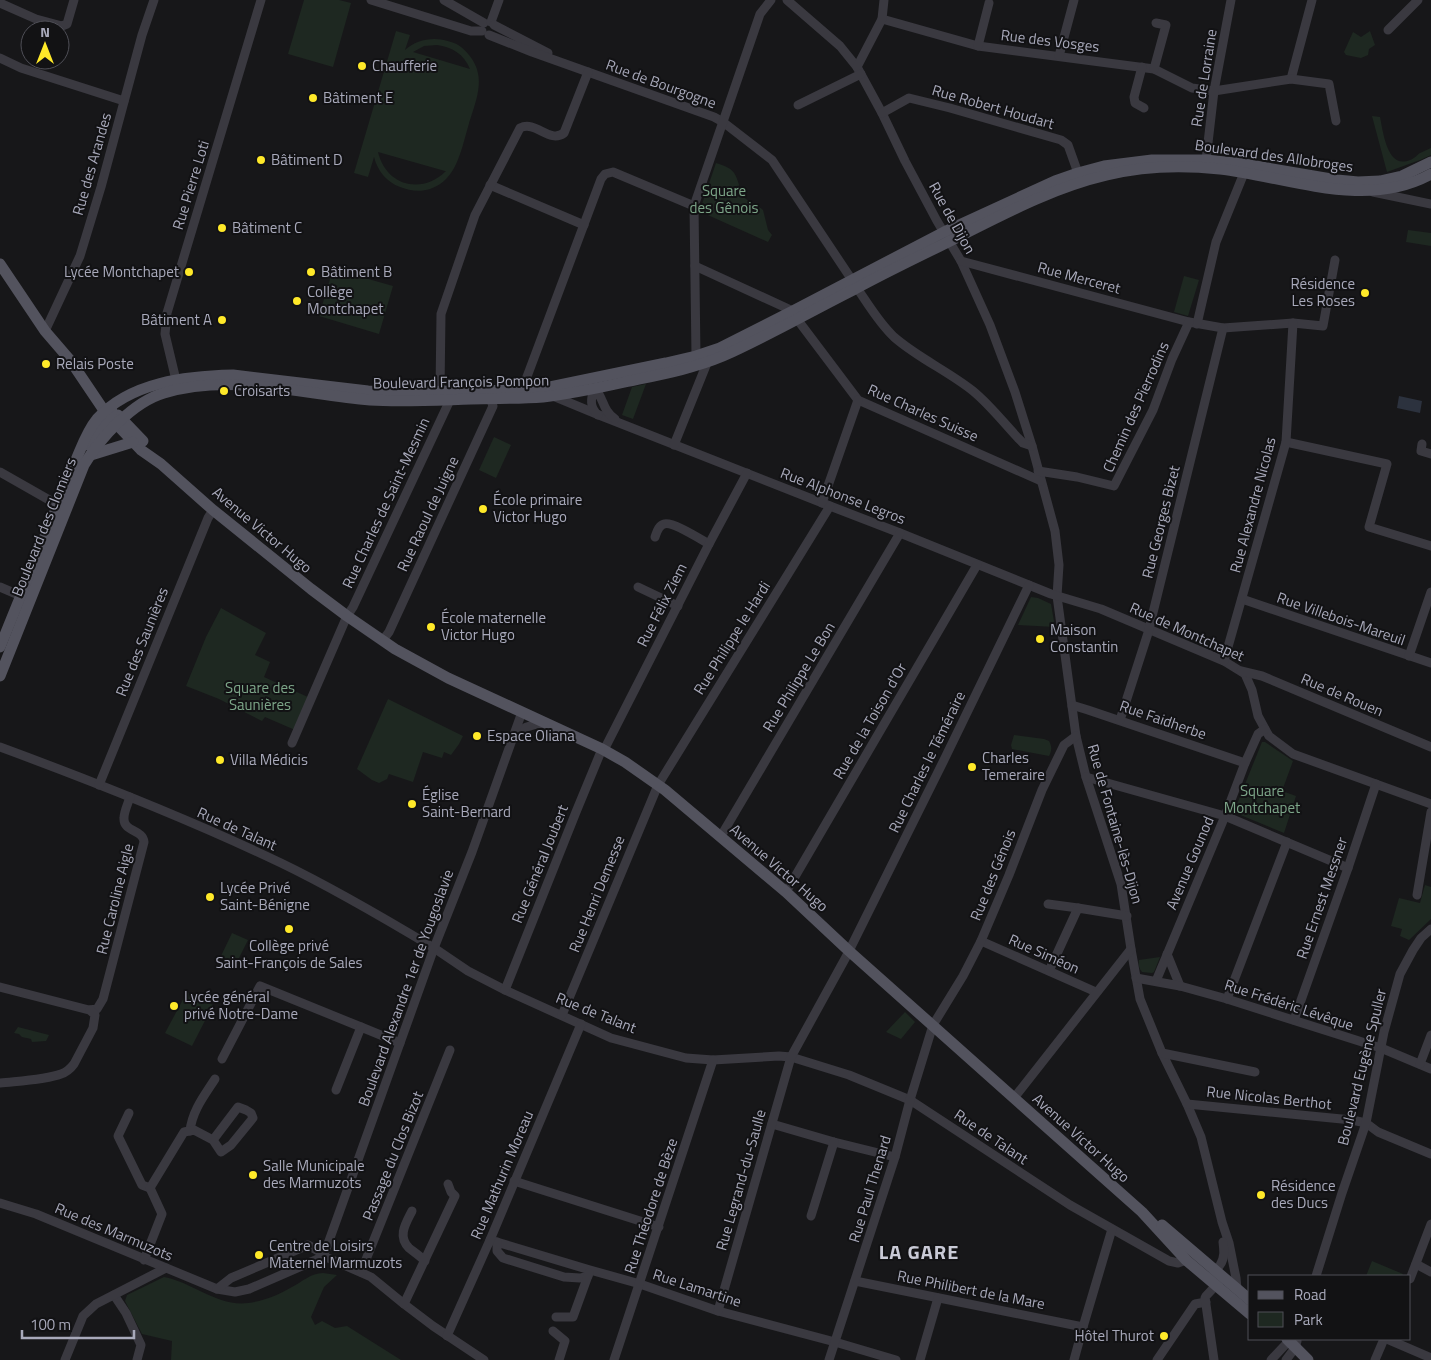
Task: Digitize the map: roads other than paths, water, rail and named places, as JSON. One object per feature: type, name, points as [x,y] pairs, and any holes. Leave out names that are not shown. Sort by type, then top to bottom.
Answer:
[{"type":"main road","name":"Boulevard des Allobroges","points":[[947,237],[1031,191],[1078,173],[1104,166],[1152,160],[1206,160],[1358,182],[1380,181],[1402,176],[1431,162]]},
{"type":"main road","name":"Boulevard des Allobroges","points":[[947,237],[1035,199],[1084,181],[1128,170],[1208,168],[1336,189],[1371,191],[1403,186],[1431,174]]},
{"type":"main road","name":"Boulevard François Pompon","points":[[114,416],[163,393],[182,388],[214,384],[251,385],[381,400],[450,400],[553,396],[619,384],[669,373],[707,362],[738,350],[795,315],[947,237]]},
{"type":"main road","name":"Avenue Victor Hugo","points":[[0,264],[45,331],[133,442],[213,510],[311,589],[395,649],[448,678],[602,749],[625,762],[658,785],[786,892],[1142,1212],[1191,1261],[1248,1298]]},
{"type":"main road","name":"Boulevard François Pompon","points":[[114,416],[127,403],[163,383],[206,376],[233,375],[368,391],[393,392],[542,388],[696,356],[795,315]]},
{"type":"main road","points":[[573,383],[595,388],[602,382],[640,373],[666,363]]},
{"type":"main road","name":"Avenue Victor Hugo","points":[[114,416],[133,430],[161,464]]},
{"type":"main road","name":"Boulevard des Clomiers","points":[[0,676],[87,460],[114,416]]},
{"type":"main road","name":"Boulevard des Clomiers","points":[[0,647],[84,442],[93,424],[114,416]]},
{"type":"main road","points":[[87,460],[133,442]]},
{"type":"main road","name":"Avenue Victor Hugo","points":[[1142,1212],[1155,1219],[1217,1278],[1248,1312]]},
{"type":"main road","points":[[1217,1278],[1248,1303]]},
{"type":"main road","points":[[1290,1341],[1308,1360]]},
{"type":"street","points":[[0,3],[36,19],[62,26],[67,24],[74,0]]},
{"type":"street","name":"Rue des Arandes","points":[[45,331],[80,256],[102,187],[151,0]]},
{"type":"street","name":"Rue Pierre Loti","points":[[176,380],[166,334],[167,313],[261,0]]},
{"type":"street","points":[[370,0],[471,32],[488,27],[499,0]]},
{"type":"street","name":"Rue de Bourgogne","points":[[444,0],[488,27],[566,63],[714,117],[722,122],[772,160],[879,321],[893,336],[912,351],[974,391],[1023,443],[1032,446]]},
{"type":"street","points":[[696,356],[694,206],[760,14],[771,0]]},
{"type":"street","points":[[798,104],[859,70],[882,19],[884,0]]},
{"type":"street","points":[[1059,56],[1074,0]]},
{"type":"street","name":"Rue de Lorraine","points":[[1206,160],[1214,91],[1231,0]]},
{"type":"street","points":[[1291,78],[1312,0]]},
{"type":"street","points":[[1388,30],[1418,0]]},
{"type":"street","name":"Rue de Dijon","points":[[790,1],[840,46],[859,70],[905,161],[961,261],[990,325],[1015,392],[1041,480]]},
{"type":"street","points":[[978,46],[989,3]]},
{"type":"street","name":"Rue des Vosges","points":[[882,19],[978,46],[1154,69],[1192,88],[1214,91],[1291,78],[1329,84],[1336,121]]},
{"type":"street","points":[[1154,69],[1166,25],[1156,23]]},
{"type":"street","points":[[0,58],[21,68],[124,101]]},
{"type":"street","points":[[1142,67],[1134,97],[1135,103],[1144,108]]},
{"type":"street","points":[[440,392],[441,314],[475,215],[520,128],[531,126],[553,137],[558,137],[564,132],[588,72]]},
{"type":"street","name":"Rue Robert Houdart","points":[[882,113],[910,98],[1061,140],[1068,145],[1078,173]]},
{"type":"street","points":[[522,390],[601,179],[605,174],[613,172],[694,206]]},
{"type":"street","points":[[1193,323],[1216,242],[1244,173]]},
{"type":"street","points":[[490,185],[584,225]]},
{"type":"street","points":[[1403,186],[1407,196],[1418,202]]},
{"type":"street","points":[[1371,191],[1431,204]]},
{"type":"street","name":"Rue Merceret","points":[[961,261],[1193,323],[1223,328],[1293,323],[1323,326],[1335,260]]},
{"type":"street","name":"Rue Charles Suisse","points":[[695,266],[795,315],[858,400],[1041,480]]},
{"type":"street","name":"Chemin des Pierrodins","points":[[1038,471],[1077,477],[1114,486],[1153,410],[1172,359],[1193,323]]},
{"type":"street","name":"Rue Alexandre Nicolas","points":[[1224,661],[1286,442],[1293,323]]},
{"type":"street","name":"Rue Georges Bizet","points":[[1120,720],[1149,628],[1223,328]]},
{"type":"street","points":[[674,445],[707,362]]},
{"type":"street","points":[[604,407],[608,394],[619,384]]},
{"type":"street","points":[[595,388],[591,399],[595,412],[599,415]]},
{"type":"street","name":"Rue Alphonse Legros","points":[[595,388],[604,407],[619,423]]},
{"type":"street","name":"Rue Alphonse Legros","points":[[553,396],[1057,596]]},
{"type":"street","name":"Rue Raoul de Juigne","points":[[383,640],[492,406],[490,398]]},
{"type":"street","name":"Rue Charles de Saint-Mesmin","points":[[347,616],[450,400]]},
{"type":"street","name":"Rue Philippe le Hardi","points":[[658,785],[826,505],[858,400]]},
{"type":"street","points":[[1286,442],[1386,464],[1369,527],[1431,546]]},
{"type":"street","points":[[1422,444],[1421,452],[1431,454]]},
{"type":"street","points":[[0,472],[58,505]]},
{"type":"street","name":"Rue Félix Ziem","points":[[602,749],[606,746],[709,544],[747,474]]},
{"type":"street","name":"Rue de Fontaine-lès-Dijon","points":[[1041,480],[1055,530],[1059,565],[1057,596],[1076,736],[1086,777],[1121,884],[1127,916],[1130,949],[1140,999],[1162,1053],[1201,1137],[1226,1233],[1236,1278],[1236,1289]]},
{"type":"street","name":"Rue des Saunières","points":[[99,785],[208,518],[213,510]]},
{"type":"street","points":[[655,537],[657,529],[667,524],[709,544]]},
{"type":"street","name":"Rue Philippe Le Bon","points":[[721,836],[900,533]]},
{"type":"street","name":"Rue de la Toison d'Or","points":[[786,892],[977,565]]},
{"type":"street","name":"Rue Charles le Téméraire","points":[[791,1057],[849,950],[1029,585]]},
{"type":"street","points":[[638,586],[678,606]]},
{"type":"street","points":[[0,588],[21,596]]},
{"type":"street","points":[[1409,656],[1431,593]]},
{"type":"street","name":"Rue de Montchapet","points":[[1057,596],[1101,609],[1149,628],[1224,661],[1242,671],[1248,679],[1258,716],[1269,736],[1293,754],[1431,804]]},
{"type":"street","name":"Rue Villebois-Mareuil","points":[[1242,600],[1431,663]]},
{"type":"street","points":[[292,743],[347,616]]},
{"type":"street","name":"Rue de Rouen","points":[[1242,671],[1262,676],[1431,746]]},
{"type":"street","name":"Rue Faidherbe","points":[[1072,706],[1245,762]]},
{"type":"street","name":"Boulevard Alexandre 1er de Yougoslavie","points":[[323,1255],[522,712]]},
{"type":"street","points":[[514,735],[528,726],[544,723]]},
{"type":"street","name":"Avenue Gounod","points":[[1156,981],[1225,816],[1245,762],[1258,734],[1265,729]]},
{"type":"street","name":"Rue des Génois","points":[[933,1025],[963,976],[981,941],[1042,790],[1064,745],[1076,736]]},
{"type":"street","name":"Rue de Talant","points":[[0,747],[130,797],[296,870],[505,990],[612,1038],[686,1058],[713,1060],[791,1057],[849,1075],[910,1100],[1070,1205],[1169,1261],[1178,1263],[1191,1261]]},
{"type":"street","name":"Rue Général Joubert","points":[[505,990],[602,749]]},
{"type":"street","points":[[1086,777],[1225,816],[1348,868]]},
{"type":"street","name":"Rue Ernest Messner","points":[[1294,1020],[1376,784]]},
{"type":"street","name":"Rue Henri Demesse","points":[[562,1015],[658,785]]},
{"type":"street","name":"Rue Caroline Aigle","points":[[90,1010],[100,1006],[103,999],[144,840],[141,834],[128,828],[125,824],[124,815],[130,797]]},
{"type":"street","points":[[1417,895],[1431,812]]},
{"type":"street","points":[[1227,999],[1287,842]]},
{"type":"street","points":[[1048,904],[1127,916]]},
{"type":"street","points":[[1048,970],[1078,908]]},
{"type":"street","name":"Boulevard Eugène Spuller","points":[[1316,1275],[1366,1123],[1384,1032],[1400,974],[1412,950],[1431,929]]},
{"type":"street","name":"Rue Siméon","points":[[981,941],[1096,992]]},
{"type":"street","points":[[1014,1098],[1130,949]]},
{"type":"street","points":[[1167,954],[1180,986]]},
{"type":"street","name":"Rue Frédéric Lévêque","points":[[1136,978],[1180,986],[1227,999],[1381,1048],[1431,1069]]},
{"type":"street","points":[[222,1059],[260,986],[400,1043]]},
{"type":"street","points":[[0,987],[90,1010],[95,1015],[94,1026],[71,1068],[54,1076],[0,1083]]},
{"type":"street","name":"Rue Mathurin Moreau","points":[[447,1336],[493,1241],[514,1181],[581,1024]]},
{"type":"street","name":"Rue Paul Thenard","points":[[829,1360],[895,1157],[933,1025]]},
{"type":"street","points":[[336,1090],[361,1027]]},
{"type":"street","points":[[1420,1064],[1431,1035]]},
{"type":"street","name":"Passage du Clos Bizot","points":[[361,1272],[450,1050]]},
{"type":"street","points":[[1162,1053],[1254,1072]]},
{"type":"street","name":"Rue Legrand-du-Saulle","points":[[718,1311],[791,1057]]},
{"type":"street","name":"Rue Théodore de Bèze","points":[[614,1360],[713,1060]]},
{"type":"street","points":[[190,1131],[196,1108],[214,1079]]},
{"type":"street","name":"Rue Nicolas Berthot","points":[[1187,1104],[1352,1120],[1366,1123],[1378,1132],[1431,1154]]},
{"type":"street","points":[[150,1188],[184,1132],[194,1130],[213,1140],[220,1152],[231,1145],[253,1118],[250,1113],[238,1106],[213,1140]]},
{"type":"street","points":[[129,1113],[118,1136],[142,1185],[150,1188],[162,1214],[144,1260]]},
{"type":"street","points":[[772,1124],[895,1157]]},
{"type":"street","points":[[811,1216],[834,1142]]},
{"type":"street","points":[[514,1181],[659,1227]]},
{"type":"street","points":[[404,1304],[455,1196],[448,1184]]},
{"type":"street","name":"Rue des Marmuzots","points":[[0,1203],[36,1214],[217,1289],[235,1292],[249,1289],[323,1255]]},
{"type":"street","points":[[412,1211],[403,1231],[403,1239],[408,1247],[425,1261]]},
{"type":"street","name":"Rue de Fontaine-lès-Dijon","points":[[1217,1278],[1224,1252],[1222,1222]]},
{"type":"street","points":[[1411,1276],[1431,1224]]},
{"type":"street","points":[[1074,1360],[1112,1229]]},
{"type":"street","points":[[493,1241],[497,1251],[503,1258],[564,1277],[580,1278],[589,1273]]},
{"type":"street","name":"Rue Lamartine","points":[[493,1241],[589,1273],[640,1284],[718,1311],[896,1360]]},
{"type":"street","points":[[217,1289],[231,1278],[308,1245],[323,1255],[371,1277],[447,1336],[484,1360]]},
{"type":"street","points":[[1214,1360],[1206,1296],[1217,1278],[1229,1270],[1231,1257]]},
{"type":"street","points":[[1416,1264],[1431,1272]]},
{"type":"street","points":[[66,1360],[83,1316],[96,1304],[166,1268]]},
{"type":"street","points":[[556,1317],[573,1317],[589,1273]]},
{"type":"street","name":"Rue Philibert de la Mare","points":[[855,1281],[1083,1326]]},
{"type":"street","points":[[114,1295],[126,1313],[141,1345],[137,1360]]},
{"type":"street","points":[[920,1360],[938,1298]]},
{"type":"street","points":[[1157,1360],[1195,1304],[1206,1302]]},
{"type":"street","points":[[553,1331],[565,1341],[559,1360]]},
{"type":"street","points":[[1375,1360],[1385,1340]]},
{"type":"street","points":[[1388,1340],[1431,1358]]},
{"type":"street","points":[[1271,1360],[1290,1341]]},
{"type":"street","points":[[1286,1360],[1290,1341]]},
{"type":"water","points":[[1399,396],[1422,401],[1420,413],[1397,408]]},
{"type":"place","name":"Chaufferie","points":[[362,66]]},
{"type":"place","name":"Bâtiment E","points":[[313,98]]},
{"type":"place","name":"Bâtiment D","points":[[261,160]]},
{"type":"place","name":"Bâtiment C","points":[[222,228]]},
{"type":"place","name":"Lycée Montchapet","points":[[189,272]]},
{"type":"place","name":"Bâtiment B","points":[[311,272]]},
{"type":"place","name":"Résidence Les Roses","points":[[1365,293]]},
{"type":"place","name":"Collège Montchapet","points":[[297,301]]},
{"type":"place","name":"Bâtiment A","points":[[222,320]]},
{"type":"place","name":"Relais Poste","points":[[46,364]]},
{"type":"place","name":"Croisarts","points":[[224,391]]},
{"type":"place","name":"École primaire Victor Hugo","points":[[483,509]]},
{"type":"place","name":"École maternelle Victor Hugo","points":[[431,627]]},
{"type":"place","name":"Maison Constantin","points":[[1040,639]]},
{"type":"place","name":"Espace Oliana","points":[[477,736]]},
{"type":"place","name":"Villa Médicis","points":[[220,760]]},
{"type":"place","name":"Charles Temeraire","points":[[972,767]]},
{"type":"place","name":"Église Saint-Bernard","points":[[412,804]]},
{"type":"place","name":"Lycée Privé Saint-Bénigne","points":[[210,897]]},
{"type":"place","name":"Collège privé Saint-François de Sales","points":[[289,929]]},
{"type":"place","name":"Lycée général privé Notre-Dame","points":[[174,1006]]},
{"type":"place","name":"Salle Municipale des Marmuzots","points":[[253,1175]]},
{"type":"place","name":"Résidence des Ducs","points":[[1261,1195]]},
{"type":"place","name":"Centre de Loisirs Maternel Marmuzots","points":[[259,1255]]},
{"type":"place","name":"Hôtel Thurot","points":[[1164,1336]]},
{"type":"district","name":"LA GARE","points":[[919,1252]]},
{"type":"park label","name":"Square des Gênois","points":[[724,200]]},
{"type":"park label","name":"Square des Saunières","points":[[260,696]]},
{"type":"park label","name":"Square Montchapet","points":[[1262,800]]}]
